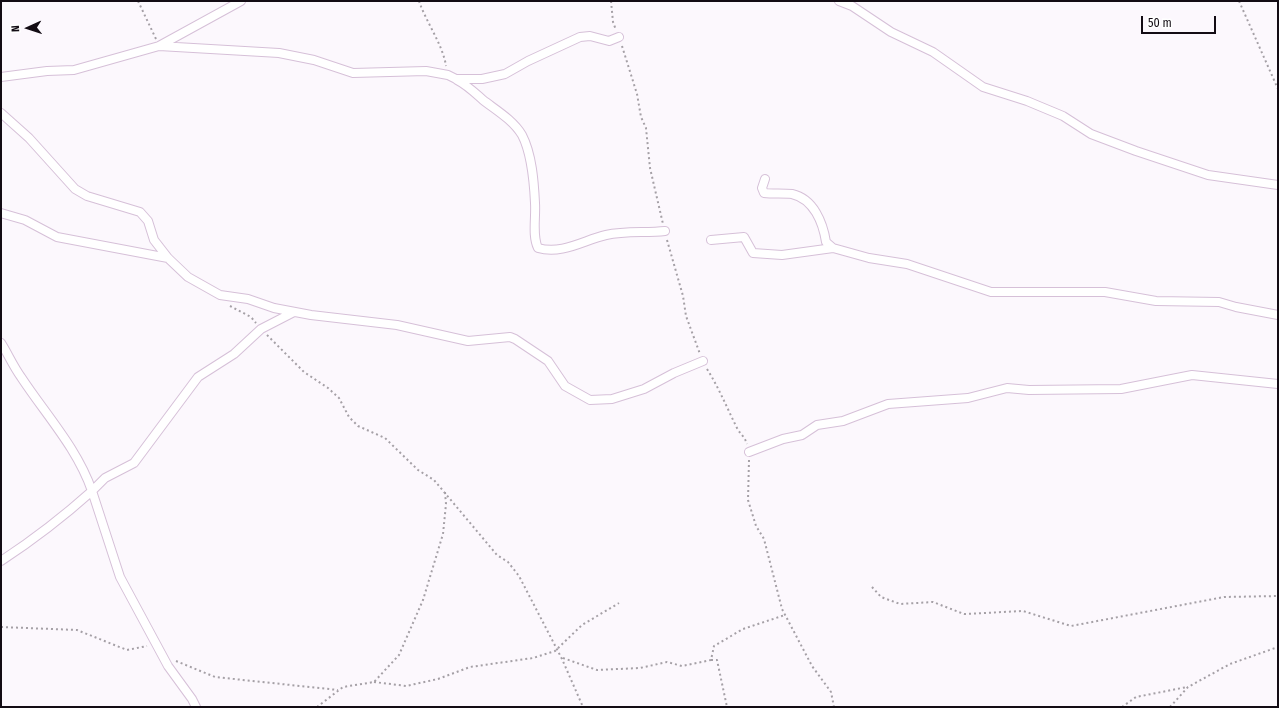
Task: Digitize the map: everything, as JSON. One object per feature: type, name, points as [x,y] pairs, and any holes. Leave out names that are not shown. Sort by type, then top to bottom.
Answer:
[{"type":"street","points":[[1,77],[47,70],[74,70],[159,46],[241,1]]},
{"type":"street","points":[[839,1],[852,6],[892,32],[933,52],[983,87],[1027,101],[1063,116],[1091,134],[1208,175],[1278,185]]},
{"type":"street","points":[[456,79],[482,79],[504,74],[580,37],[590,36],[609,41],[619,37]]},
{"type":"street","points":[[159,46],[279,53],[314,60],[353,73],[426,71],[448,75],[467,85],[505,116],[521,134],[529,155],[535,194],[536,224],[534,240],[538,248],[547,251],[565,249],[582,242],[608,235],[665,231]]},
{"type":"street","points":[[1,113],[29,138],[75,189],[86,196],[140,212],[148,220],[154,240],[168,258],[188,277],[220,295],[248,299],[274,308],[294,312],[397,325],[468,341],[510,337],[515,338],[548,361],[564,386],[590,400],[612,399],[644,389],[674,373],[703,361]]},
{"type":"street","points":[[765,179],[762,188],[764,193],[792,194],[803,200],[818,214],[824,227],[826,242],[833,248]]},
{"type":"street","points":[[1,213],[25,220],[57,237],[168,258]]},
{"type":"street","points":[[710,240],[744,237],[753,253],[764,254],[794,254],[833,248],[869,258],[907,264],[991,292],[1059,290],[1105,292],[1156,301],[1220,302],[1236,307],[1278,315]]},
{"type":"street","points":[[1,562],[65,516],[105,478],[134,463],[198,377],[234,354],[261,329],[294,312]]},
{"type":"street","points":[[1,343],[20,377],[71,447],[87,477],[120,577],[168,666],[192,699],[196,707]]},
{"type":"street","points":[[749,452],[783,439],[802,435],[817,425],[843,421],[888,404],[968,398],[1007,388],[1029,390],[1121,389],[1192,375],[1278,384]]},
{"type":"path","points":[[138,1],[159,46]]},
{"type":"path","points":[[419,1],[426,20],[440,45],[448,75]]},
{"type":"path","points":[[1239,1],[1278,90]]},
{"type":"path","points":[[220,295],[229,306],[251,316],[261,329],[304,372],[328,388],[339,398],[349,417],[358,426],[385,438],[404,458],[445,490],[497,556],[508,562],[519,576],[584,707]]},
{"type":"path","points":[[374,682],[399,655],[423,600],[443,534],[446,504],[445,490]]},
{"type":"path","points":[[872,587],[881,597],[900,604],[933,602],[964,614],[1023,611],[1071,626],[1224,597],[1278,596]]},
{"type":"path","points":[[317,707],[343,687],[374,682],[406,686],[438,680],[470,667],[533,658],[557,650],[582,625],[619,603]]},
{"type":"path","points":[[711,660],[714,646],[743,629],[785,615]]},
{"type":"path","points":[[1122,707],[1136,697],[1188,687],[1230,664],[1278,647]]},
{"type":"path","points":[[561,658],[597,670],[640,668],[667,662],[682,666],[717,660],[727,707]]},
{"type":"path","points":[[1170,707],[1188,687]]}]
